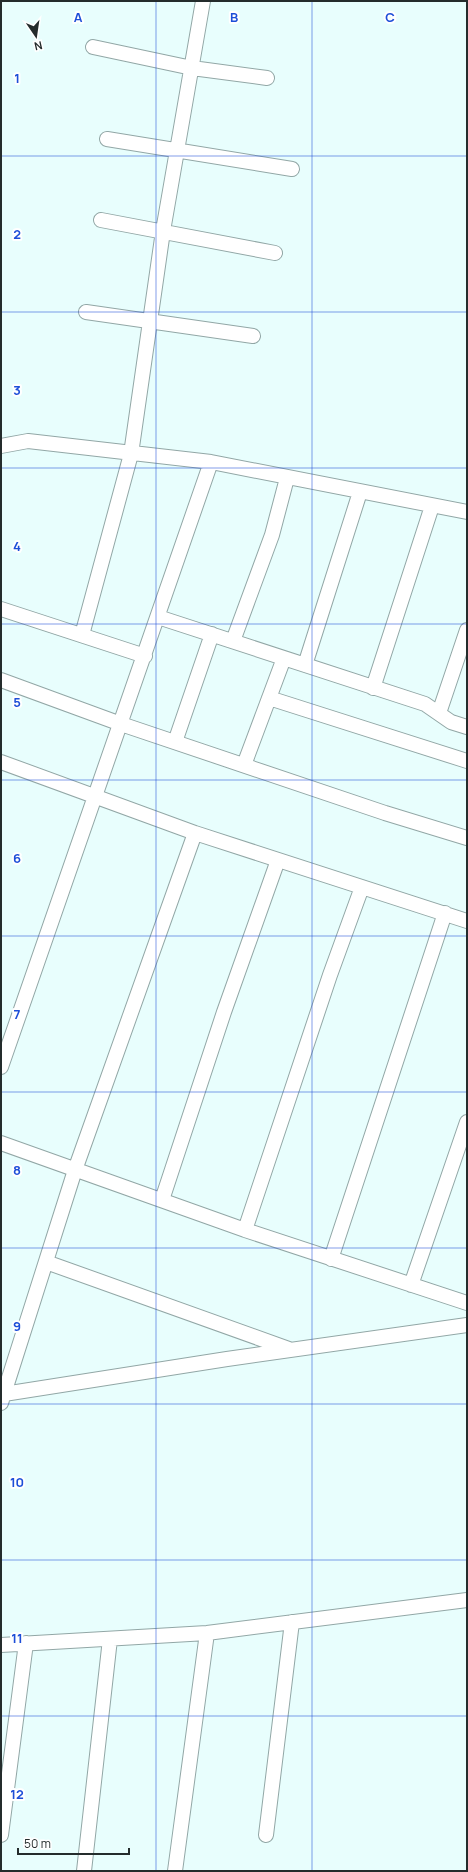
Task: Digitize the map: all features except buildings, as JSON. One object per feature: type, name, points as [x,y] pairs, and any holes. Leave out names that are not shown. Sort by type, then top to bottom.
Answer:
[{"type":"street","points":[[82,635],[131,454],[163,231],[203,1]]},
{"type":"street","points":[[93,47],[192,68],[267,78]]},
{"type":"street","points":[[107,139],[292,169]]},
{"type":"street","points":[[101,220],[276,253]]},
{"type":"street","points":[[86,312],[253,336]]},
{"type":"street","points":[[1,446],[28,441],[211,462],[467,512]]},
{"type":"street","points":[[1,1067],[145,656],[211,462]]},
{"type":"street","points":[[233,642],[272,535],[287,478]]},
{"type":"street","points":[[305,665],[360,492]]},
{"type":"street","points":[[373,688],[432,506]]},
{"type":"street","points":[[1,609],[145,656]]},
{"type":"street","points":[[158,617],[425,704],[451,722],[467,727]]},
{"type":"street","points":[[438,713],[467,630]]},
{"type":"street","points":[[175,742],[212,634]]},
{"type":"street","points":[[244,765],[284,658]]},
{"type":"street","points":[[1,680],[121,724],[467,838]]},
{"type":"street","points":[[269,698],[467,761]]},
{"type":"street","points":[[1,763],[196,833],[467,921]]},
{"type":"street","points":[[196,833],[75,1170],[2,1398],[291,1350],[467,1325]]},
{"type":"street","points":[[162,1200],[224,1012],[278,860]]},
{"type":"street","points":[[245,1230],[330,975],[362,888]]},
{"type":"street","points":[[331,1259],[445,913]]},
{"type":"street","points":[[411,1285],[467,1122]]},
{"type":"street","points":[[1,1143],[245,1230],[467,1303]]},
{"type":"street","points":[[46,1262],[291,1350]]},
{"type":"street","points":[[1,1644],[207,1633],[467,1600]]},
{"type":"street","points":[[266,1835],[292,1622]]},
{"type":"street","points":[[175,1871],[207,1633]]},
{"type":"street","points":[[84,1871],[110,1639]]},
{"type":"street","points":[[1,1835],[26,1643]]}]
